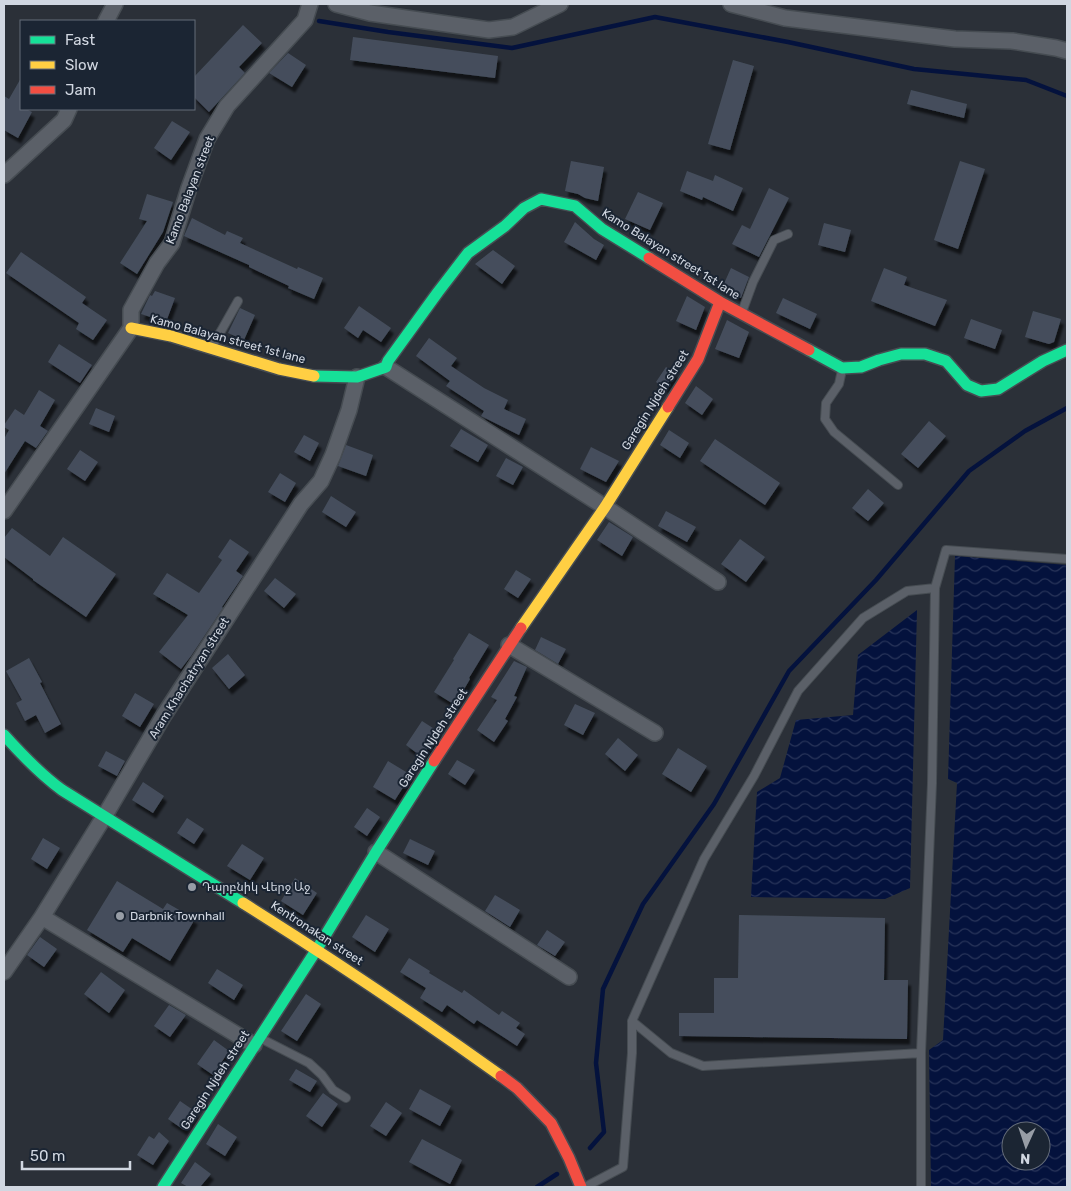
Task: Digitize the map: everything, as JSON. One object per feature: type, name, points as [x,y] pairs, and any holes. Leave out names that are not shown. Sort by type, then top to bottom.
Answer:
[{"type":"street","points":[[107,20],[115,4]]},
{"type":"street","name":"Kamo Balayan street","points":[[4,511],[131,328],[131,310],[157,263],[172,243],[207,139],[227,106],[305,20],[310,4]]},
{"type":"street","points":[[336,4],[370,13],[489,30],[513,27],[560,4]]},
{"type":"street","points":[[731,4],[785,18],[955,39],[1012,41],[1056,48],[1067,52]]},
{"type":"street","points":[[4,175],[64,120],[69,110]]},
{"type":"street","name":"Kamo Balayan street 1st lane","points":[[131,328],[171,336],[279,369],[315,376],[357,377],[386,367],[388,361],[468,253],[505,226],[524,208],[541,199],[576,206],[602,229],[720,302],[842,368]]},
{"type":"street","name":"Garegin Njdeh street","points":[[163,1187],[317,948],[376,852],[510,645],[604,508],[698,359],[720,302]]},
{"type":"street","points":[[842,368],[861,367],[901,354],[925,354],[946,361],[966,385],[980,391],[998,389],[1043,361],[1067,350]]},
{"type":"street","points":[[386,367],[718,582]]},
{"type":"street","name":"Aram Khachatryan street","points":[[4,972],[42,917],[164,715],[301,504],[321,481],[341,433],[357,377]]},
{"type":"street","points":[[510,645],[655,733]]},
{"type":"street","name":"Kentronakan street","points":[[4,735],[46,778],[62,790],[317,948],[517,1088],[551,1122],[581,1187]]},
{"type":"street","points":[[376,852],[570,977]]},
{"type":"street","points":[[42,917],[256,1041]]},
{"type":"lane","points":[[742,314],[753,282],[774,240],[788,234]]},
{"type":"lane","points":[[212,348],[238,301]]},
{"type":"lane","points":[[842,368],[839,384],[826,403],[825,418],[834,432],[898,485]]},
{"type":"lane","points":[[921,1187],[921,1053],[932,783],[935,588],[946,550],[1067,558]]},
{"type":"lane","points":[[585,1187],[623,1167],[632,1053],[632,1020],[704,860],[754,776],[798,691],[863,618],[907,591],[935,588]]},
{"type":"lane","points":[[632,1020],[671,1053],[703,1066],[921,1053]]},
{"type":"lane","points":[[256,1041],[309,1063],[322,1075],[333,1090],[346,1098]]},
{"type":"water","points":[[955,556],[1067,565],[1067,1187],[931,1187],[929,1050],[943,1040],[957,783],[948,779]]},
{"type":"water","points":[[917,610],[910,888],[885,899],[751,897],[757,792],[780,778],[796,720],[853,715],[858,655]]},
{"type":"building","points":[[243,25],[262,43],[239,67],[245,73],[209,112],[195,98],[195,76]]},
{"type":"building","points":[[353,37],[498,56],[495,78],[350,60]]},
{"type":"building","points":[[288,53],[306,65],[292,87],[269,73]]},
{"type":"building","points":[[733,60],[754,66],[730,150],[708,144]]},
{"type":"building","points":[[20,80],[20,110],[32,112],[18,138],[4,130],[4,96],[9,99]]},
{"type":"building","points":[[911,90],[967,104],[964,118],[907,104]]},
{"type":"building","points":[[172,121],[190,132],[171,160],[154,148]]},
{"type":"building","points":[[571,161],[604,167],[598,201],[565,191]]},
{"type":"building","points":[[960,161],[985,169],[958,249],[934,240]]},
{"type":"building","points":[[687,171],[713,181],[715,175],[743,188],[733,211],[703,197],[702,200],[680,191]]},
{"type":"building","points":[[769,188],[789,198],[759,257],[732,244],[742,225],[750,229]]},
{"type":"building","points":[[638,192],[663,203],[650,230],[625,219]]},
{"type":"building","points":[[147,194],[173,202],[163,232],[137,274],[120,263],[147,221],[139,219]]},
{"type":"building","points":[[192,218],[225,235],[227,231],[243,238],[240,243],[297,269],[298,267],[323,278],[314,299],[288,288],[289,286],[249,267],[249,265],[184,236]]},
{"type":"building","points":[[575,222],[594,239],[604,245],[596,260],[564,242]]},
{"type":"building","points":[[824,223],[851,230],[845,252],[818,245]]},
{"type":"building","points":[[493,250],[515,266],[502,284],[475,264]]},
{"type":"building","points":[[21,252],[86,297],[82,303],[107,320],[93,340],[76,329],[79,323],[6,273]]},
{"type":"building","points":[[731,268],[749,277],[741,298],[722,288]]},
{"type":"building","points":[[884,268],[907,277],[904,285],[947,300],[935,326],[871,301]]},
{"type":"building","points":[[155,291],[175,298],[166,322],[141,314],[150,295],[152,296]]},
{"type":"building","points":[[687,296],[705,307],[696,330],[676,321]]},
{"type":"building","points":[[783,298],[817,314],[810,329],[776,313]]},
{"type":"building","points":[[359,306],[391,328],[381,342],[363,330],[358,338],[344,328]]},
{"type":"building","points":[[240,308],[255,315],[244,340],[228,333]]},
{"type":"building","points":[[1033,311],[1061,319],[1054,342],[1049,344],[1025,337]]},
{"type":"building","points":[[971,319],[1002,330],[995,349],[964,338]]},
{"type":"building","points":[[727,320],[749,332],[739,358],[715,349]]},
{"type":"building","points":[[429,338],[457,358],[451,366],[484,388],[508,400],[504,409],[526,419],[519,435],[481,416],[484,411],[446,386],[450,381],[416,356]]},
{"type":"building","points":[[59,344],[92,365],[80,383],[48,362]]},
{"type":"building","points":[[666,367],[675,373],[665,388],[656,382]]},
{"type":"building","points":[[696,386],[713,399],[702,415],[685,403]]},
{"type":"building","points":[[39,390],[55,400],[40,426],[48,431],[36,448],[25,441],[4,474],[4,439],[9,430],[4,425],[15,409],[24,415]]},
{"type":"building","points":[[96,408],[115,416],[109,432],[89,424]]},
{"type":"building","points":[[929,421],[946,436],[918,468],[901,454]]},
{"type":"building","points":[[461,429],[488,445],[478,462],[450,446]]},
{"type":"building","points":[[669,430],[689,443],[680,458],[660,445]]},
{"type":"building","points":[[304,435],[319,443],[310,461],[294,452]]},
{"type":"building","points":[[715,439],[780,483],[765,505],[700,461]]},
{"type":"building","points":[[346,445],[373,455],[366,476],[338,466]]},
{"type":"building","points":[[591,447],[619,461],[606,482],[580,469]]},
{"type":"building","points":[[80,450],[98,462],[85,481],[67,469]]},
{"type":"building","points":[[506,458],[523,467],[513,485],[496,476]]},
{"type":"building","points":[[280,473],[296,483],[285,502],[268,492]]},
{"type":"building","points":[[868,489],[884,503],[868,521],[852,508]]},
{"type":"building","points":[[331,496],[356,512],[346,527],[322,512]]},
{"type":"building","points":[[666,511],[696,527],[687,542],[658,526]]},
{"type":"building","points":[[609,522],[633,537],[622,556],[597,540]]},
{"type":"building","points":[[12,528],[50,556],[63,537],[116,574],[86,617],[4,557],[4,538]]},
{"type":"building","points":[[230,539],[249,552],[236,571],[243,576],[181,669],[159,652],[188,615],[153,594],[167,573],[199,593],[222,560],[218,557]]},
{"type":"building","points":[[740,539],[765,557],[746,582],[721,564]]},
{"type":"building","points":[[516,570],[531,579],[518,598],[504,589]]},
{"type":"building","points":[[275,578],[296,594],[284,608],[264,591]]},
{"type":"building","points":[[469,633],[489,645],[455,705],[434,692]]},
{"type":"building","points":[[541,637],[566,649],[558,664],[535,650]]},
{"type":"building","points":[[228,654],[245,675],[229,689],[212,668]]},
{"type":"building","points":[[29,658],[61,724],[45,733],[36,715],[25,721],[16,703],[22,700],[6,671]]},
{"type":"building","points":[[514,661],[527,667],[514,696],[517,697],[505,719],[508,721],[494,742],[477,730],[497,700],[491,697]]},
{"type":"building","points":[[135,693],[154,704],[140,727],[122,716]]},
{"type":"building","points":[[575,704],[595,713],[583,735],[564,725]]},
{"type":"building","points":[[422,721],[439,732],[422,757],[406,745]]},
{"type":"building","points":[[618,738],[638,755],[625,771],[605,754]]},
{"type":"building","points":[[678,748],[707,766],[691,792],[662,774]]},
{"type":"building","points":[[106,751],[125,761],[117,776],[98,766]]},
{"type":"building","points":[[457,760],[475,770],[465,785],[448,774]]},
{"type":"building","points":[[388,761],[411,775],[395,800],[373,787]]},
{"type":"building","points":[[143,782],[164,796],[153,813],[132,800]]},
{"type":"building","points":[[367,808],[380,817],[367,836],[354,827]]},
{"type":"building","points":[[187,818],[204,829],[194,844],[177,833]]},
{"type":"building","points":[[43,838],[60,848],[47,869],[31,859]]},
{"type":"building","points":[[410,839],[435,851],[428,865],[403,853]]},
{"type":"building","points":[[242,844],[264,858],[250,880],[227,866]]},
{"type":"building","points":[[295,878],[317,893],[303,915],[281,901]]},
{"type":"building","points":[[117,881],[163,909],[167,903],[195,919],[170,961],[132,938],[123,952],[87,930]]},
{"type":"building","points":[[495,895],[520,910],[510,927],[485,911]]},
{"type":"building","points":[[366,915],[389,929],[375,952],[352,937]]},
{"type":"building","points":[[739,915],[885,918],[884,980],[908,980],[907,1039],[679,1036],[679,1013],[714,1013],[714,978],[738,978]]},
{"type":"building","points":[[547,930],[565,942],[555,956],[537,945]]},
{"type":"building","points":[[40,937],[57,949],[44,967],[27,955]]},
{"type":"building","points":[[409,958],[462,993],[464,990],[499,1015],[502,1011],[520,1023],[516,1028],[525,1034],[517,1046],[477,1020],[474,1024],[447,1005],[442,1012],[420,998],[426,988],[400,972]]},
{"type":"building","points":[[217,969],[243,985],[234,1000],[208,983]]},
{"type":"building","points":[[101,972],[125,990],[109,1013],[84,994]]},
{"type":"building","points":[[306,994],[321,1004],[297,1041],[281,1031]]},
{"type":"building","points":[[169,1005],[186,1015],[170,1037],[154,1026]]},
{"type":"building","points":[[214,1040],[229,1051],[213,1075],[197,1064]]},
{"type":"building","points":[[296,1069],[317,1081],[310,1092],[289,1080]]},
{"type":"building","points":[[420,1089],[451,1106],[440,1126],[409,1109]]},
{"type":"building","points":[[323,1093],[338,1104],[322,1127],[306,1116]]},
{"type":"building","points":[[180,1101],[196,1112],[184,1130],[168,1119]]},
{"type":"building","points":[[386,1102],[402,1113],[386,1136],[370,1126]]},
{"type":"building","points":[[218,1124],[237,1137],[225,1156],[206,1144]]},
{"type":"building","points":[[159,1132],[169,1141],[153,1165],[137,1155],[149,1136],[154,1139]]},
{"type":"building","points":[[422,1139],[462,1160],[450,1184],[409,1162]]},
{"type":"building","points":[[195,1162],[211,1174],[200,1187],[188,1187],[181,1183]]},
{"type":"waterway","points":[[319,21],[512,48],[655,17],[788,42],[914,69],[1026,80],[1067,96]]},
{"type":"waterway","points":[[590,1148],[604,1132],[596,1063],[603,989],[643,904],[714,804],[789,671],[876,580],[969,471],[1025,431],[1067,408]]},
{"type":"waterway","points":[[537,1187],[557,1174]]},
{"type":"traffic: fast","points":[[314,376],[357,377],[386,367],[388,361],[468,253],[505,226],[524,208],[541,199],[575,206],[602,229],[649,258]]},
{"type":"traffic: fast","points":[[809,350],[842,368],[861,367],[901,354],[925,354],[946,361],[967,385],[981,391],[998,389],[1043,361],[1067,350]]},
{"type":"traffic: fast","points":[[4,735],[32,764],[62,790],[243,903]]},
{"type":"traffic: fast","points":[[163,1187],[317,949],[434,761]]},
{"type":"traffic: slow","points":[[131,328],[171,336],[279,369],[314,376]]},
{"type":"traffic: slow","points":[[521,628],[605,507],[668,407]]},
{"type":"traffic: slow","points":[[243,903],[374,988],[501,1076]]},
{"type":"traffic: jam","points":[[649,258],[720,302],[809,350]]},
{"type":"traffic: jam","points":[[668,407],[698,359],[720,302]]},
{"type":"traffic: jam","points":[[434,761],[521,628]]},
{"type":"traffic: jam","points":[[501,1076],[517,1088],[551,1123],[581,1187]]},
{"type":"place","name":"Դարբնիկ Վերջ Աջ","points":[[192,887]]},
{"type":"place","name":"Darbnik Townhall","points":[[120,916]]}]
